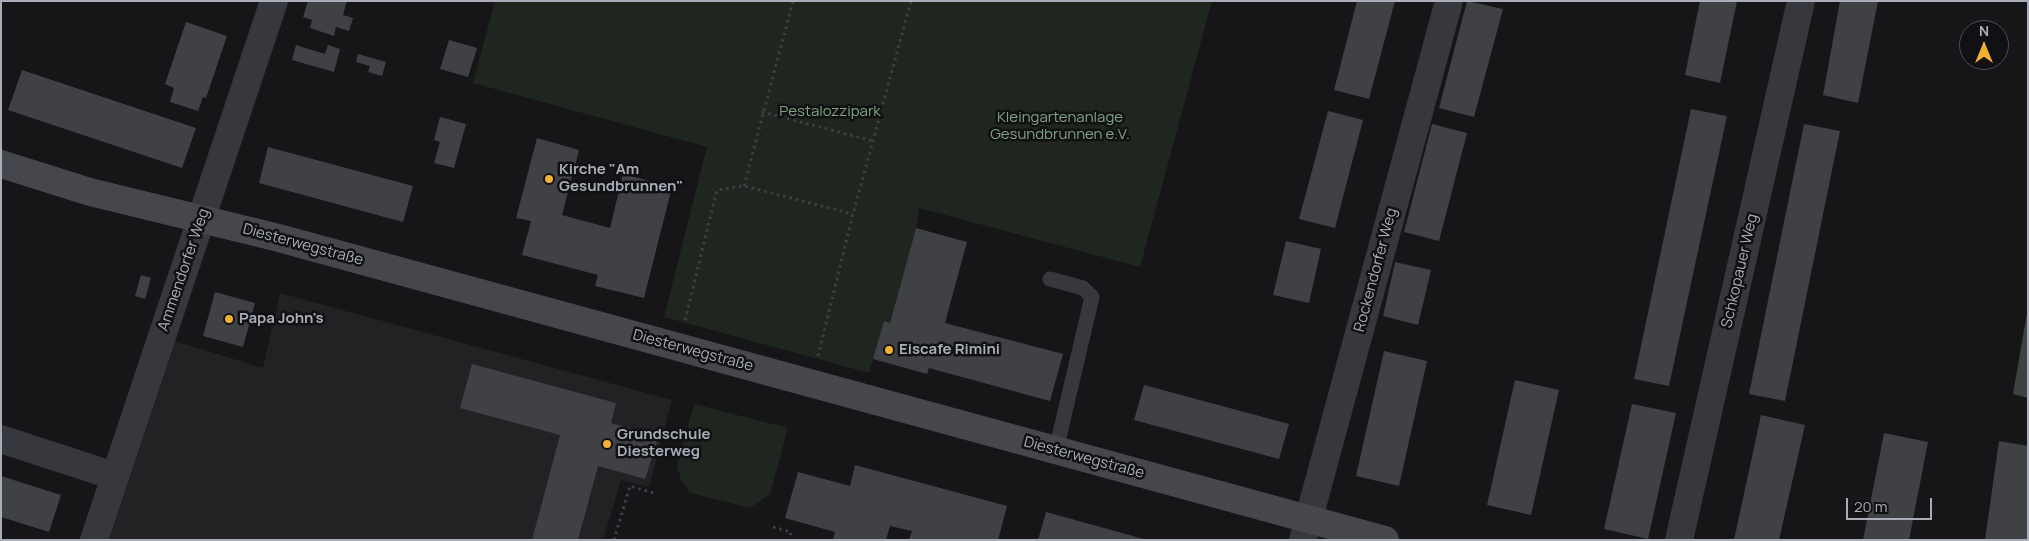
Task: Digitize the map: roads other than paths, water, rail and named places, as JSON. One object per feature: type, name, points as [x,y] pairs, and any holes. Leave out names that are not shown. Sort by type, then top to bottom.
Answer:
[{"type":"street","name":"Ammendorfer Weg","points":[[94,540],[274,1]]},
{"type":"street","name":"Rockendorfer Weg","points":[[1305,530],[1449,1]]},
{"type":"street","name":"Schkopauer Weg","points":[[1679,540],[1801,1]]},
{"type":"street","name":"Diesterwegstraße","points":[[1,164],[90,192],[275,237],[1056,450],[1305,530],[1385,540]]},
{"type":"street","points":[[1,439],[114,476]]},
{"type":"lane","points":[[1050,278],[1083,288],[1092,297],[1056,450]]},
{"type":"place","name":"Kirche \"Am Gesundbrunnen\"","points":[[549,179]]},
{"type":"place","name":"Papa John's","points":[[229,319]]},
{"type":"place","name":"Eiscafe Rimini","points":[[889,350]]},
{"type":"place","name":"Grundschule Diesterweg","points":[[607,444]]},
{"type":"park label","name":"Pestalozzipark","points":[[830,112]]},
{"type":"park label","name":"Kleingartenanlage Gesundbrunnen e.V.","points":[[1060,126]]}]
